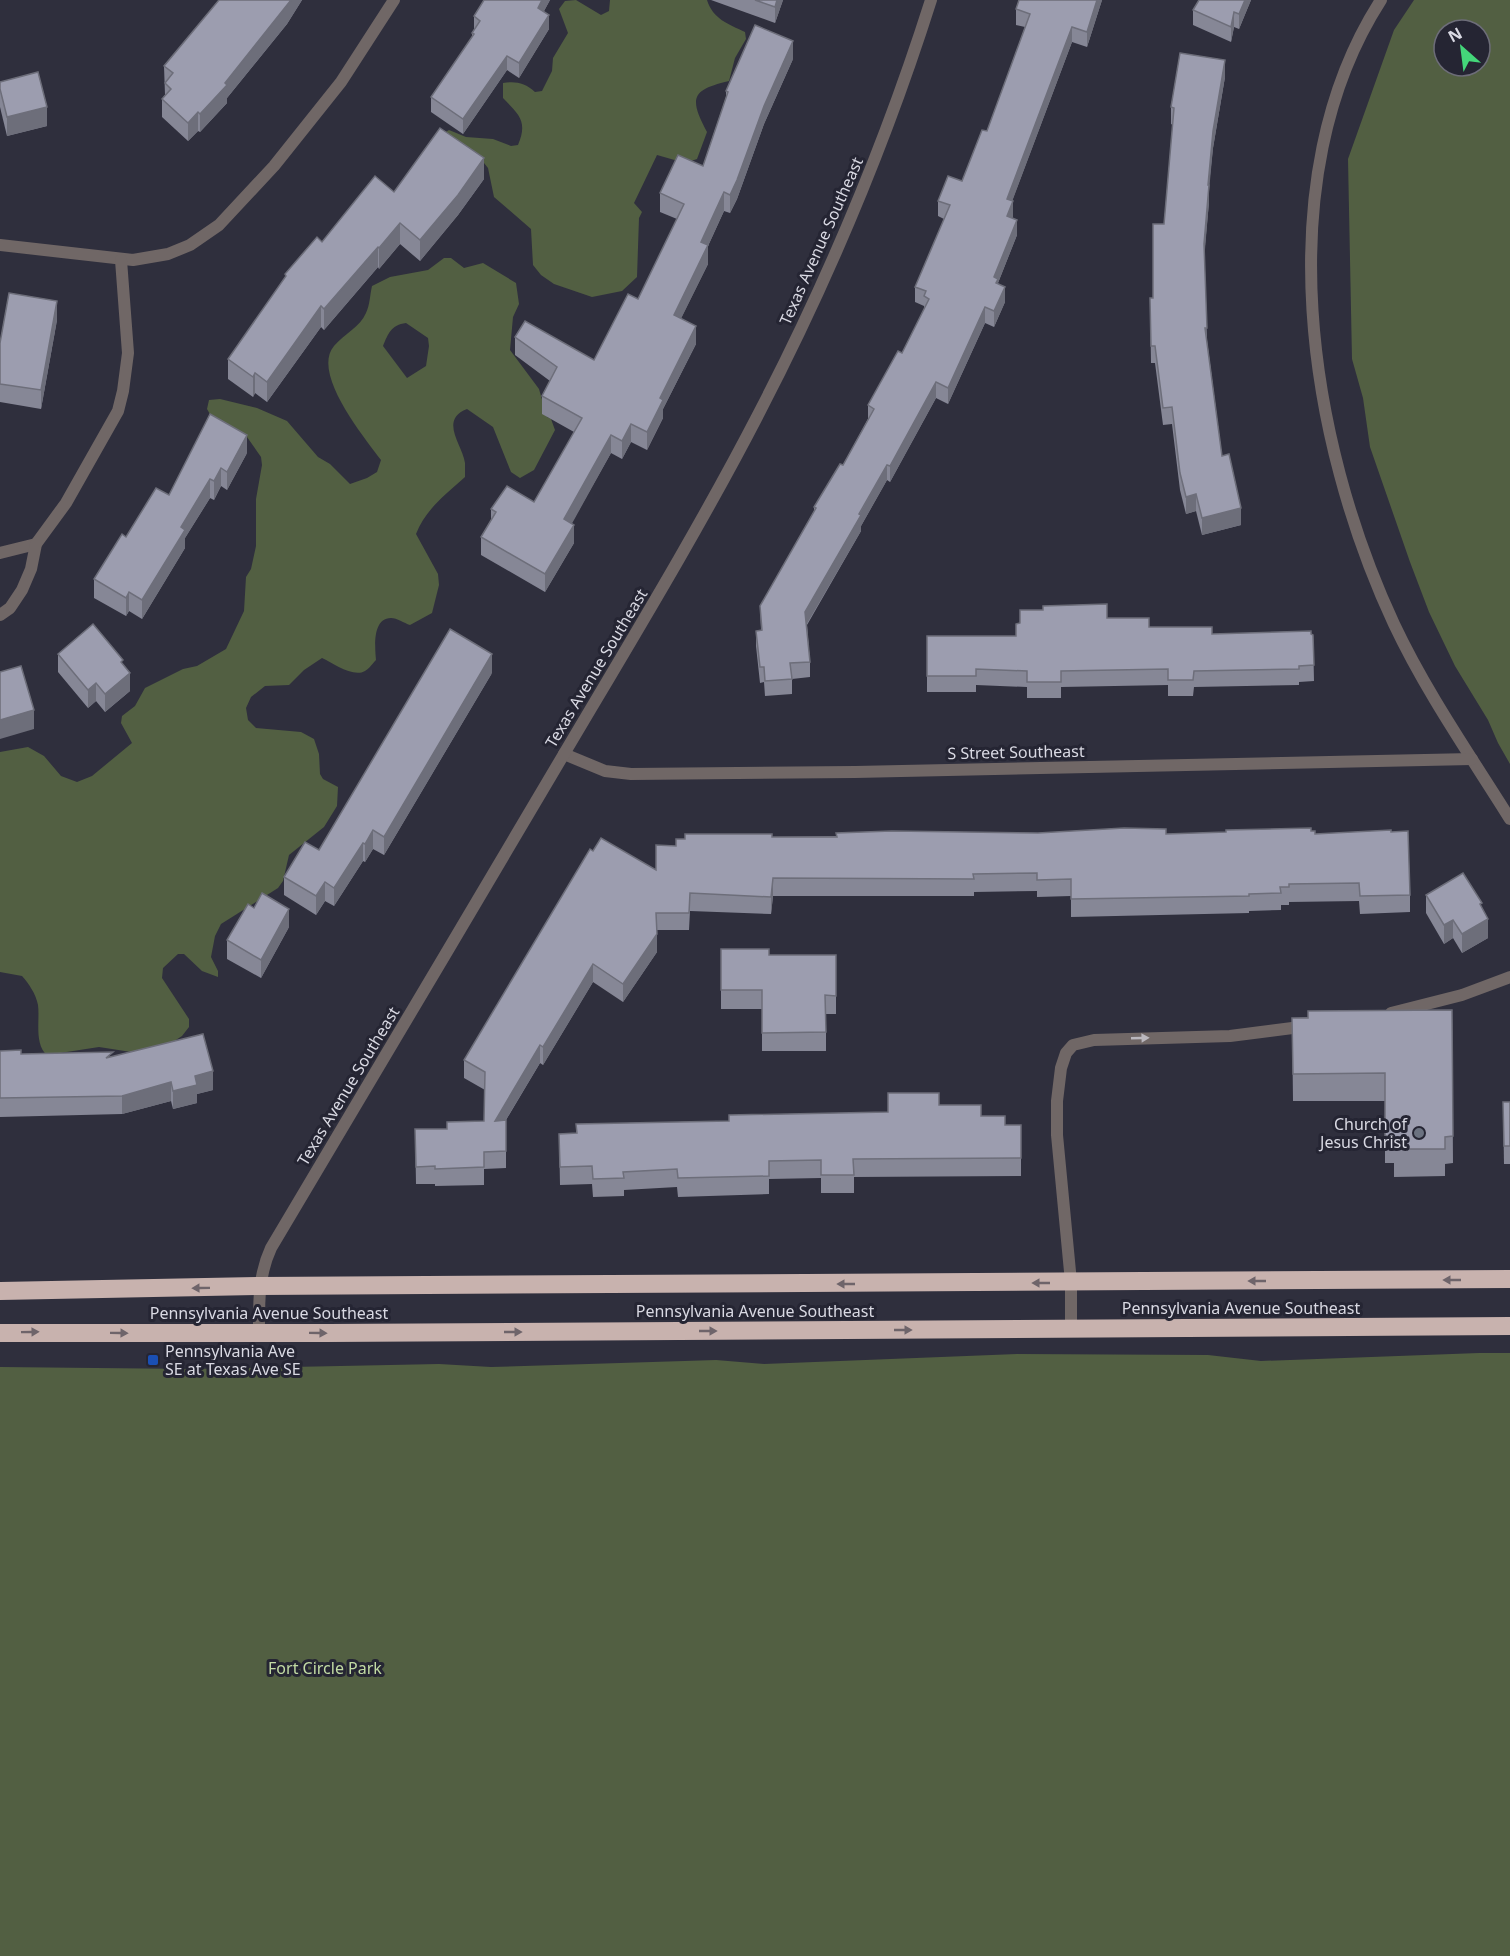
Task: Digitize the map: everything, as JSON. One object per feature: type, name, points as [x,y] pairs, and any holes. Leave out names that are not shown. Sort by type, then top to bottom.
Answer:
[{"type":"highway","name":"Pennsylvania Avenue Southeast","points":[[0,1291],[259,1286],[1510,1279]]},
{"type":"highway","name":"Pennsylvania Avenue Southeast","points":[[0,1333],[1510,1326]]},
{"type":"street","points":[[0,245],[121,260],[145,259],[168,254],[190,245],[219,225],[319,111],[372,36],[394,0]]},
{"type":"street","name":"Texas Avenue Southeast","points":[[259,1333],[259,1286],[263,1264],[271,1248],[705,515],[759,413],[861,196],[913,57],[931,0]]},
{"type":"street","points":[[1381,0],[1361,34],[1344,74],[1331,114],[1316,180],[1311,250],[1320,373],[1336,462],[1376,583],[1402,642],[1423,680],[1510,819]]},
{"type":"street","points":[[0,615],[9,608],[22,590],[31,569],[36,544],[66,503],[117,411],[123,391],[128,353],[121,260]]},
{"type":"street","points":[[0,553],[36,544]]},
{"type":"street","name":"S Street Southeast","points":[[564,754],[605,771],[631,774],[867,772],[1472,759]]},
{"type":"street","points":[[1382,1015],[1462,995],[1510,977]]},
{"type":"street","points":[[1071,1329],[1071,1282],[1057,1135],[1057,1101],[1061,1068],[1066,1053],[1072,1045],[1082,1042],[1230,1036],[1316,1025]]},
{"type":"green space","points":[[576,0],[601,15],[609,11],[610,0],[707,0],[717,16],[745,32],[746,39],[735,58],[729,81],[707,88],[697,97],[698,111],[707,132],[697,159],[685,163],[657,155],[634,203],[642,212],[639,218],[637,277],[622,291],[592,297],[554,284],[541,275],[533,265],[531,229],[494,197],[488,168],[441,135],[449,130],[466,137],[493,139],[511,146],[518,145],[522,124],[517,114],[503,98],[503,83],[520,83],[535,92],[542,91],[552,71],[553,58],[568,33],[559,9],[565,1]]},
{"type":"green space","points":[[1414,0],[1510,0],[1510,764],[1488,720],[1455,666],[1429,612],[1370,447],[1363,398],[1352,359],[1348,159],[1394,30]]},
{"type":"green space","points":[[444,258],[451,258],[464,268],[483,263],[516,283],[519,304],[513,317],[510,350],[539,389],[547,417],[551,419],[555,430],[534,470],[520,478],[511,472],[493,427],[467,409],[459,414],[454,419],[453,426],[465,463],[465,477],[430,510],[416,534],[438,574],[439,585],[432,613],[410,625],[391,618],[380,623],[376,634],[376,660],[365,671],[355,673],[322,658],[304,670],[289,685],[265,686],[251,697],[246,708],[248,720],[256,728],[301,732],[314,739],[319,754],[320,774],[323,779],[338,787],[337,806],[324,827],[289,855],[283,881],[278,888],[221,924],[215,936],[211,957],[218,971],[218,977],[202,971],[184,954],[178,954],[163,968],[162,978],[189,1019],[189,1027],[182,1036],[162,1049],[144,1054],[99,1047],[47,1055],[40,1045],[38,1005],[32,989],[22,976],[0,972],[0,752],[28,747],[44,756],[61,776],[77,782],[92,776],[132,743],[121,723],[122,716],[135,706],[145,688],[183,669],[197,666],[226,649],[244,611],[246,577],[251,569],[256,546],[256,499],[262,465],[261,457],[247,437],[214,421],[207,409],[209,400],[220,399],[257,408],[287,421],[318,457],[330,464],[350,484],[367,478],[377,472],[381,460],[342,404],[329,372],[329,358],[334,346],[356,326],[366,313],[372,286],[390,277],[428,270]],"holes":[[[406,323],[428,338],[426,366],[407,378],[383,346],[393,328]]]},
{"type":"green space","name":"Fort Circle Park","points":[[1510,1353],[1510,1956],[0,1956],[0,1367],[192,1369],[439,1364],[491,1367],[716,1360],[764,1364],[1017,1354],[1208,1355],[1261,1361]]},
{"type":"building","points":[[219,0],[291,0],[225,83],[227,85],[200,114],[198,112],[188,123],[162,99],[171,89],[165,83],[173,73],[164,66]]},
{"type":"building","points":[[484,0],[542,0],[538,8],[549,15],[519,63],[507,56],[463,119],[431,97],[474,34],[472,33],[480,21],[474,16]]},
{"type":"building","points":[[755,0],[777,0],[775,7]]},
{"type":"building","points":[[1019,0],[1097,0],[1087,32],[1072,27],[1007,199],[1013,201],[1007,216],[1017,220],[994,277],[998,279],[996,283],[1005,287],[994,311],[985,307],[948,388],[936,382],[805,612],[810,662],[790,663],[792,679],[765,681],[764,667],[760,667],[756,631],[762,630],[760,606],[816,508],[814,507],[840,464],[843,465],[874,409],[868,405],[898,351],[902,353],[929,299],[924,296],[926,291],[915,287],[950,205],[938,201],[948,176],[962,181],[982,130],[987,131],[1030,14],[1016,9]]},
{"type":"building","points":[[1199,0],[1245,0],[1239,14],[1234,12],[1231,27],[1193,10]]},
{"type":"building","points":[[755,25],[793,41],[764,106],[737,180],[730,195],[724,192],[701,242],[708,245],[674,315],[696,326],[660,398],[663,400],[647,432],[631,424],[622,441],[611,435],[564,519],[574,525],[545,574],[481,537],[496,512],[491,509],[507,486],[534,502],[582,418],[542,396],[557,367],[515,337],[525,321],[594,360],[628,294],[638,299],[684,204],[660,193],[678,155],[703,166],[728,92],[726,91]]},
{"type":"building","points":[[1180,53],[1225,60],[1213,131],[1208,185],[1204,244],[1207,328],[1205,328],[1222,456],[1229,454],[1241,508],[1202,518],[1196,494],[1186,497],[1180,473],[1172,407],[1163,408],[1155,346],[1151,346],[1153,224],[1164,224],[1174,108],[1171,107]]},
{"type":"building","points":[[38,72],[47,107],[7,117],[0,82]]},
{"type":"building","points":[[440,128],[484,158],[458,195],[420,240],[400,223],[324,309],[321,306],[267,382],[255,373],[253,377],[228,359],[286,276],[285,274],[317,237],[322,242],[375,176],[394,192]]},
{"type":"building","points":[[9,293],[57,301],[41,390],[0,384],[0,343]]},
{"type":"building","points":[[210,414],[247,435],[227,472],[221,468],[214,481],[210,479],[181,527],[185,530],[142,600],[129,592],[126,598],[94,579],[122,534],[126,537],[156,488],[169,495]]},
{"type":"building","points":[[1107,604],[1107,618],[1149,618],[1149,627],[1212,627],[1212,634],[1311,631],[1314,665],[1299,666],[1299,669],[1194,671],[1193,680],[1168,680],[1168,669],[1061,671],[1061,682],[1027,682],[1027,671],[976,669],[976,676],[927,676],[927,636],[1016,636],[1016,624],[1020,623],[1020,610],[1043,610],[1043,606]]},
{"type":"building","points":[[93,624],[123,660],[121,662],[130,673],[105,694],[96,683],[88,690],[58,654]]},
{"type":"building","points":[[450,629],[492,654],[384,837],[373,830],[334,888],[325,882],[316,896],[284,877],[305,842],[319,850]]},
{"type":"building","points":[[21,666],[34,710],[0,720],[0,672]]},
{"type":"building","points":[[1124,828],[1166,829],[1166,834],[1311,828],[1315,834],[1408,831],[1410,895],[1360,896],[1359,883],[1289,884],[1289,887],[1280,887],[1281,893],[1249,894],[1249,896],[1071,899],[1071,879],[1037,880],[1037,873],[973,874],[974,879],[773,878],[771,897],[690,893],[689,913],[656,913],[657,934],[623,984],[593,964],[543,1047],[540,1045],[495,1121],[506,1120],[506,1151],[484,1152],[484,1167],[435,1169],[435,1166],[416,1167],[415,1129],[447,1129],[447,1122],[484,1121],[485,1072],[464,1060],[590,849],[593,851],[601,838],[656,870],[656,845],[676,846],[676,839],[685,839],[685,834],[837,837],[836,833],[892,831],[1038,833]]},
{"type":"building","points":[[1463,873],[1482,903],[1480,904],[1488,919],[1462,934],[1453,920],[1444,925],[1426,895]]},
{"type":"building","points":[[262,893],[289,909],[261,960],[227,940],[248,904],[254,908]]},
{"type":"building","points":[[721,949],[769,949],[769,955],[836,955],[836,996],[825,995],[826,1032],[762,1033],[762,990],[721,990]]},
{"type":"building","name":"Church of Jesus Christ","points":[[1452,1010],[1453,1136],[1445,1137],[1445,1149],[1394,1149],[1394,1136],[1385,1136],[1385,1073],[1293,1074],[1292,1018],[1308,1018],[1308,1011]]},
{"type":"building","points":[[203,1034],[213,1071],[195,1076],[197,1085],[173,1091],[171,1082],[122,1096],[0,1098],[0,1051],[21,1050],[21,1054],[113,1052],[106,1058]]},
{"type":"building","points":[[888,1093],[939,1093],[939,1105],[981,1105],[981,1116],[1005,1116],[1005,1125],[1021,1125],[1021,1158],[853,1159],[854,1175],[821,1175],[821,1160],[769,1161],[769,1176],[678,1178],[677,1169],[623,1172],[624,1178],[593,1179],[592,1166],[560,1167],[559,1134],[577,1133],[576,1124],[729,1121],[729,1115],[888,1112]]},
{"type":"building","points":[[1503,1102],[1510,1102],[1510,1146],[1504,1146]]},
{"type":"place","name":"Church of Jesus Christ","points":[[1419,1133]]},
{"type":"place","name":"Pennsylvania Ave SE at Texas Ave SE","points":[[153,1360]]}]
